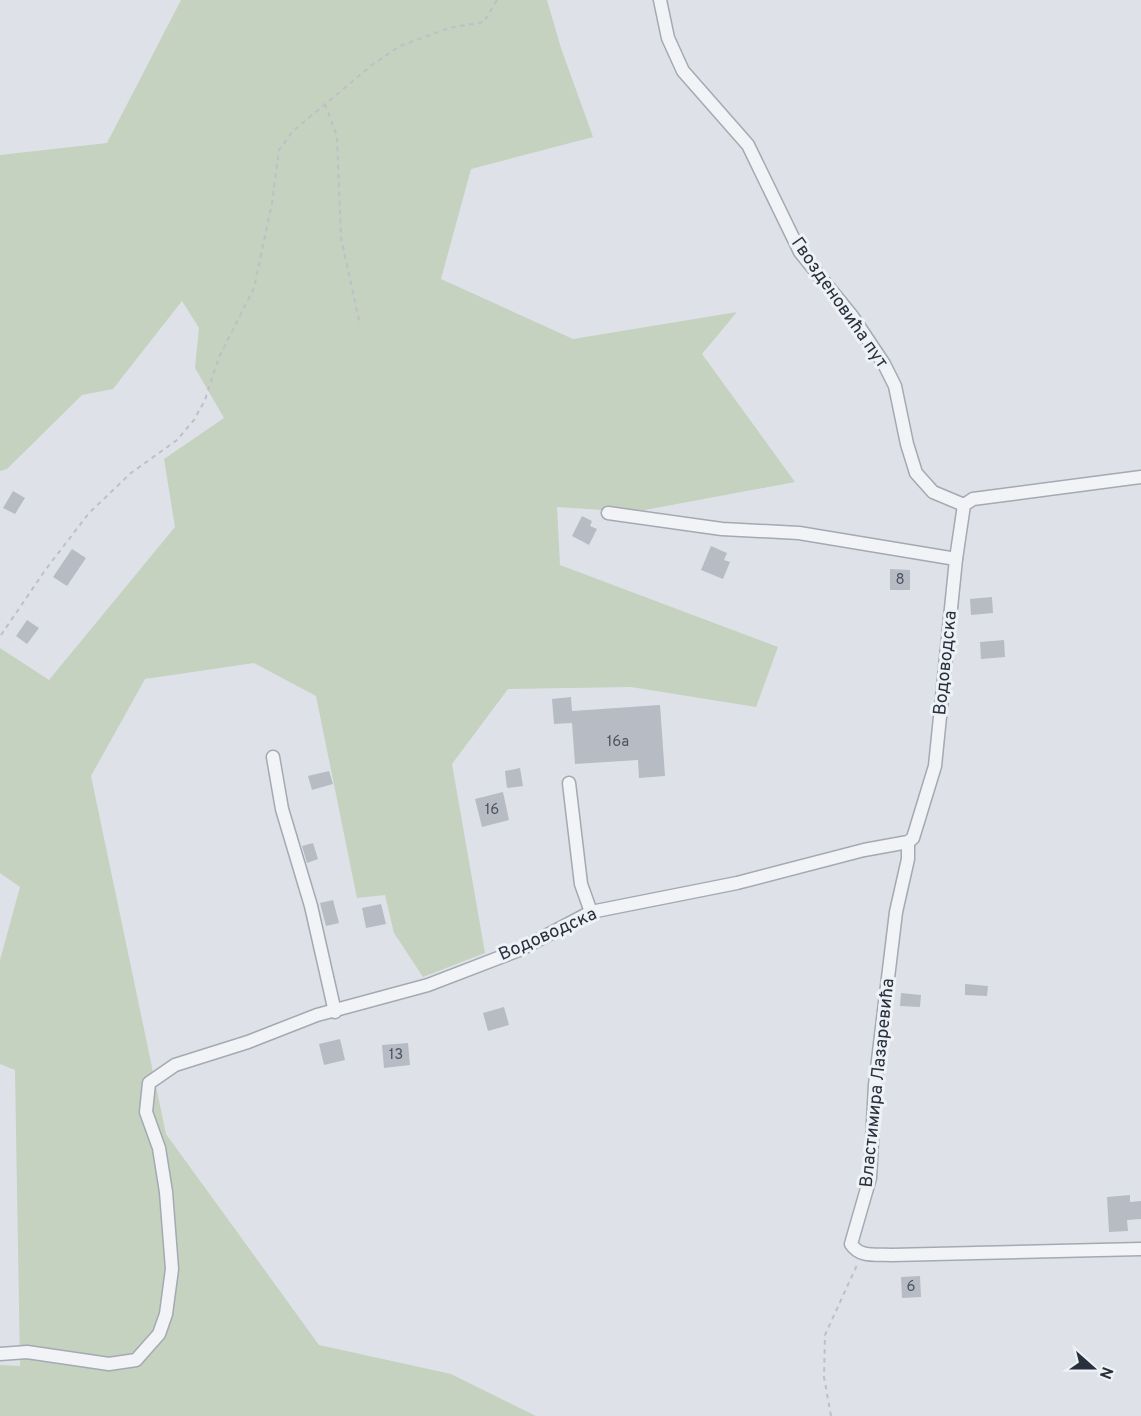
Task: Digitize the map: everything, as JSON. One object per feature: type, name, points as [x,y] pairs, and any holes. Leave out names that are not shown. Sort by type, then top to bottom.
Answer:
[{"type":"street","name":"Гвозденовића пут","points":[[660,0],[668,38],[683,71],[748,145],[800,252],[852,316],[884,364],[895,386],[907,444],[916,472],[933,492],[964,505]]},
{"type":"street","points":[[964,505],[973,499],[1141,477]]},
{"type":"street","name":"Водоводска","points":[[0,1354],[27,1352],[109,1364],[136,1360],[159,1334],[166,1314],[172,1269],[166,1192],[159,1148],[146,1112],[149,1083],[175,1065],[248,1042],[317,1015],[428,986],[519,950],[591,912],[737,883],[864,850],[908,842],[917,830],[935,766],[956,559],[964,505]]},
{"type":"street","points":[[608,513],[722,529],[799,532],[956,559]]},
{"type":"street","points":[[273,758],[282,809],[311,906],[335,1012]]},
{"type":"street","points":[[569,783],[581,884],[591,912]]},
{"type":"street","name":"Властимира Лазаревића","points":[[861,1254],[856,1252],[851,1244],[870,1178],[875,1085],[896,912],[908,859],[908,842]]},
{"type":"street","points":[[861,1254],[1141,1249]]},
{"type":"path","points":[[1,636],[46,569],[89,513],[131,473],[177,440],[194,420],[205,400],[219,357],[254,288],[272,203],[279,150],[293,131],[372,64],[400,46],[449,28],[484,22],[497,0]]},
{"type":"path","points":[[325,104],[337,136],[341,238],[360,324]]},
{"type":"path","points":[[831,1416],[824,1377],[825,1335],[861,1254]]},
{"type":"green space","points":[[181,0],[547,0],[561,48],[593,137],[471,169],[441,279],[573,339],[737,312],[702,354],[795,482],[634,512],[557,507],[560,565],[778,647],[756,707],[631,687],[508,689],[452,764],[485,953],[423,977],[394,933],[385,895],[357,898],[316,696],[254,663],[145,679],[91,776],[166,1134],[319,1345],[451,1374],[536,1416],[0,1416],[0,1365],[20,1366],[15,1070],[0,1064],[0,960],[20,887],[0,873],[0,648],[49,680],[175,527],[164,459],[224,418],[195,368],[199,328],[182,301],[113,389],[82,395],[7,469],[0,471],[0,155],[107,143]]},
{"type":"building","points":[[13,491],[25,498],[15,514],[3,508]]},
{"type":"building","points":[[582,516],[592,521],[590,526],[597,529],[589,545],[572,536]]},
{"type":"building","points":[[711,546],[727,553],[724,560],[730,562],[723,579],[701,570]]},
{"type":"building","points":[[72,549],[86,558],[67,586],[53,577]]},
{"type":"building","points":[[890,569],[910,570],[910,590],[890,590]]},
{"type":"building","points":[[992,597],[993,613],[971,615],[970,599]]},
{"type":"building","points":[[27,620],[39,628],[27,644],[16,636]]},
{"type":"building","points":[[1004,640],[1005,657],[981,659],[980,642]]},
{"type":"building","points":[[571,697],[572,711],[660,705],[665,776],[639,778],[638,760],[575,764],[572,723],[554,724],[552,699]]},
{"type":"building","points":[[520,768],[523,786],[507,788],[505,771]]},
{"type":"building","points":[[329,771],[333,784],[312,790],[308,776]]},
{"type":"building","points":[[503,792],[509,820],[482,827],[475,799]]},
{"type":"building","points":[[313,843],[318,859],[307,863],[302,846]]},
{"type":"building","points":[[333,900],[339,923],[326,926],[320,903]]},
{"type":"building","points":[[381,904],[386,924],[366,928],[362,908]]},
{"type":"building","points":[[965,984],[988,986],[987,996],[965,995]]},
{"type":"building","points":[[901,993],[921,995],[920,1007],[900,1006]]},
{"type":"building","points":[[504,1007],[509,1025],[488,1031],[483,1013]]},
{"type":"building","points":[[340,1039],[345,1060],[324,1065],[319,1044]]},
{"type":"building","points":[[408,1043],[410,1065],[384,1068],[382,1045]]},
{"type":"building","points":[[1130,1195],[1130,1202],[1141,1201],[1141,1219],[1127,1220],[1128,1231],[1109,1232],[1107,1197]]},
{"type":"building","points":[[920,1276],[921,1297],[902,1298],[901,1277]]}]
